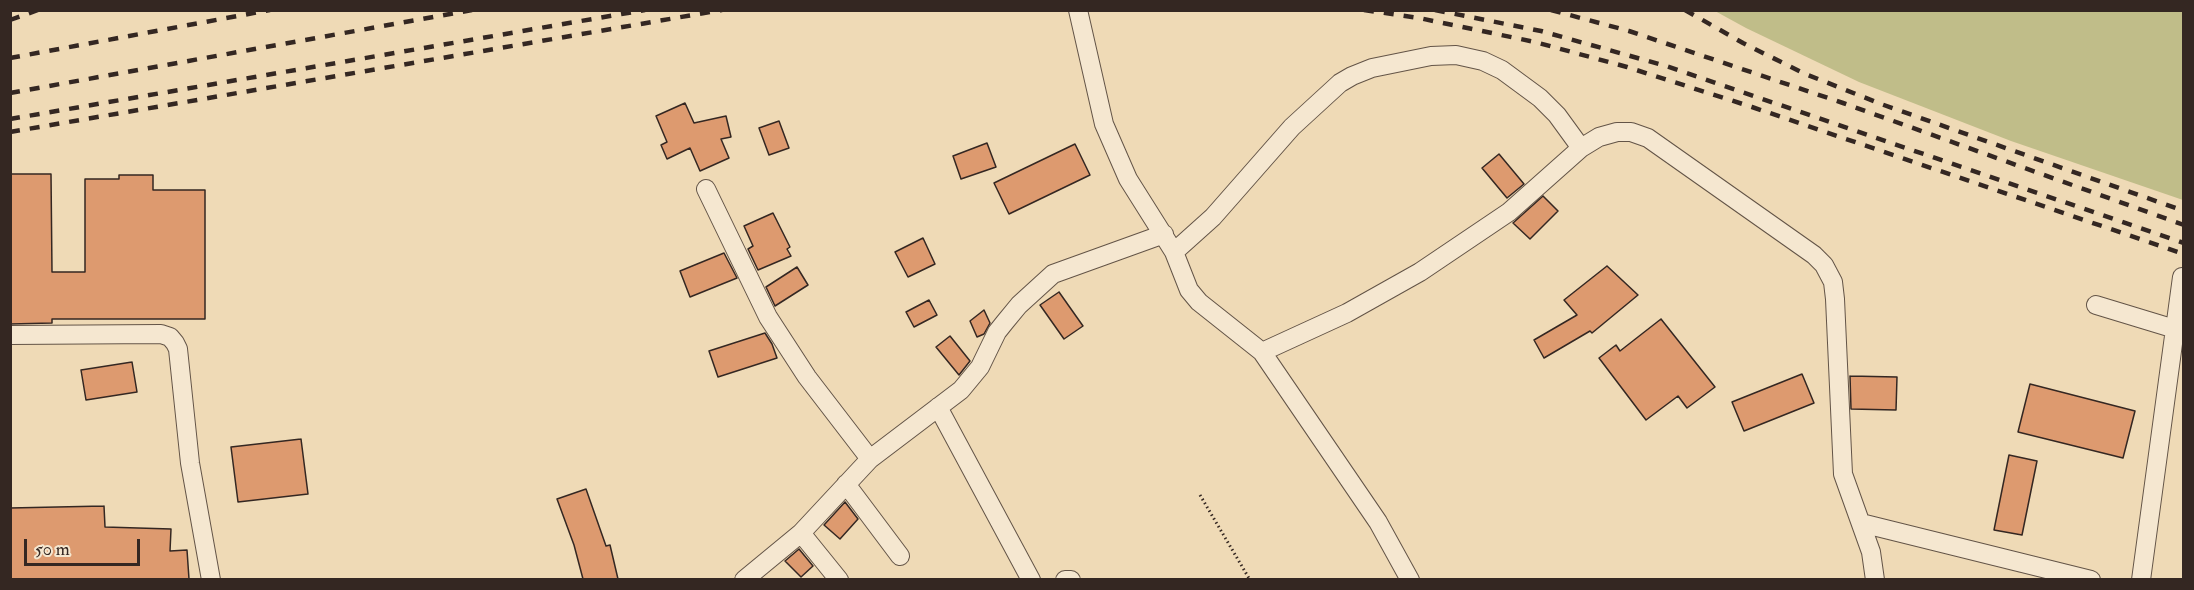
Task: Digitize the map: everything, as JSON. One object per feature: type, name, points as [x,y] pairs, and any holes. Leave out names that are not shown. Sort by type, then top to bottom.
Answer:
[{"type":"street","points":[[1078,10],[1104,124],[1128,179],[1174,252],[1189,290],[1199,302],[1262,352],[1378,522],[1410,579]]},
{"type":"street","points":[[1174,252],[1213,217],[1292,127],[1340,83],[1372,68],[1431,56],[1456,55],[1483,60],[1502,70],[1540,98],[1557,115],[1581,147]]},
{"type":"street","points":[[1262,352],[1347,313],[1448,255],[1509,212],[1581,147],[1599,137],[1617,132],[1631,132],[1648,138],[1814,255],[1824,265],[1833,282],[1843,474],[1871,552],[1875,579]]},
{"type":"street","points":[[706,189],[768,317],[807,377],[870,459]]},
{"type":"street","points":[[744,579],[801,533],[870,459],[961,390],[971,379],[1005,322],[1019,305],[1053,274],[1164,234]]},
{"type":"street","points":[[2141,579],[2182,277]]},
{"type":"street","points":[[2096,305],[2175,329]]},
{"type":"street","points":[[10,335],[161,334],[170,337],[175,343],[178,350],[190,463],[210,579]]},
{"type":"street","points":[[938,407],[1031,579]]},
{"type":"street","points":[[846,484],[900,556]]},
{"type":"street","points":[[1861,523],[2091,579]]},
{"type":"street","points":[[801,533],[838,579]]},
{"type":"street","points":[[1065,579],[1071,579]]},
{"type":"path","points":[[1200,495],[1250,579]]},
{"type":"shaded area","points":[[1715,11],[2183,11],[2183,200],[2011,141],[1859,82]]},
{"type":"building","points":[[685,103],[694,123],[726,116],[731,137],[721,139],[729,158],[700,171],[690,148],[667,159],[661,145],[667,142],[656,116]]},
{"type":"building","points":[[779,121],[789,148],[769,155],[759,128]]},
{"type":"building","points":[[987,143],[996,167],[961,179],[953,156]]},
{"type":"building","points":[[1075,144],[1090,175],[1009,214],[994,183]]},
{"type":"building","points":[[1499,154],[1524,184],[1507,198],[1482,168]]},
{"type":"building","points":[[10,174],[51,174],[52,272],[85,272],[85,179],[119,179],[119,175],[153,175],[153,190],[205,190],[205,319],[52,319],[52,323],[10,324]]},
{"type":"building","points":[[1543,196],[1558,211],[1530,239],[1513,223]]},
{"type":"building","points":[[773,213],[790,247],[787,249],[791,256],[758,270],[748,249],[753,246],[744,226]]},
{"type":"building","points":[[923,238],[935,264],[908,277],[895,252]]},
{"type":"building","points":[[724,253],[737,278],[690,297],[680,271]]},
{"type":"building","points":[[1607,266],[1638,295],[1592,333],[1590,331],[1544,358],[1534,340],[1577,315],[1564,300]]},
{"type":"building","points":[[797,267],[808,285],[775,306],[766,287]]},
{"type":"building","points":[[1059,292],[1083,326],[1064,339],[1040,305]]},
{"type":"building","points":[[929,300],[937,315],[914,327],[906,312]]},
{"type":"building","points":[[984,310],[990,323],[984,334],[977,337],[970,321]]},
{"type":"building","points":[[1661,319],[1715,387],[1687,408],[1678,396],[1646,420],[1599,358],[1616,345],[1620,351]]},
{"type":"building","points":[[765,333],[777,358],[718,377],[709,351]]},
{"type":"building","points":[[950,336],[970,361],[959,375],[936,347]]},
{"type":"building","points":[[132,362],[137,392],[86,400],[81,370]]},
{"type":"building","points":[[1802,374],[1814,403],[1744,431],[1732,402]]},
{"type":"building","points":[[1850,376],[1897,377],[1896,410],[1851,409]]},
{"type":"building","points":[[2030,384],[2135,411],[2123,458],[2018,432]]},
{"type":"building","points":[[301,439],[308,494],[238,502],[231,447]]},
{"type":"building","points":[[2009,455],[2037,461],[2022,535],[1994,530]]},
{"type":"building","points":[[586,489],[606,546],[610,545],[618,579],[583,579],[574,545],[557,499]]},
{"type":"building","points":[[845,502],[858,519],[840,539],[824,525]]},
{"type":"building","points":[[104,506],[105,527],[171,529],[170,551],[187,550],[189,579],[10,579],[10,508]]},
{"type":"building","points":[[799,549],[813,566],[801,577],[785,561]]},
{"type":"railway","points":[[10,20],[38,10]]},
{"type":"railway","points":[[10,58],[270,10]]},
{"type":"railway","points":[[10,93],[472,10]]},
{"type":"railway","points":[[10,119],[645,10]]},
{"type":"railway","points":[[10,132],[722,10]]},
{"type":"railway","points":[[1364,10],[1419,18],[1535,42],[1627,67],[1752,107],[2184,254]]},
{"type":"railway","points":[[1435,10],[1541,31],[1666,66],[2184,243]]},
{"type":"railway","points":[[1551,10],[1629,31],[1843,103],[2184,225]]},
{"type":"railway","points":[[1685,10],[1803,73],[1881,104],[2184,211]]}]
